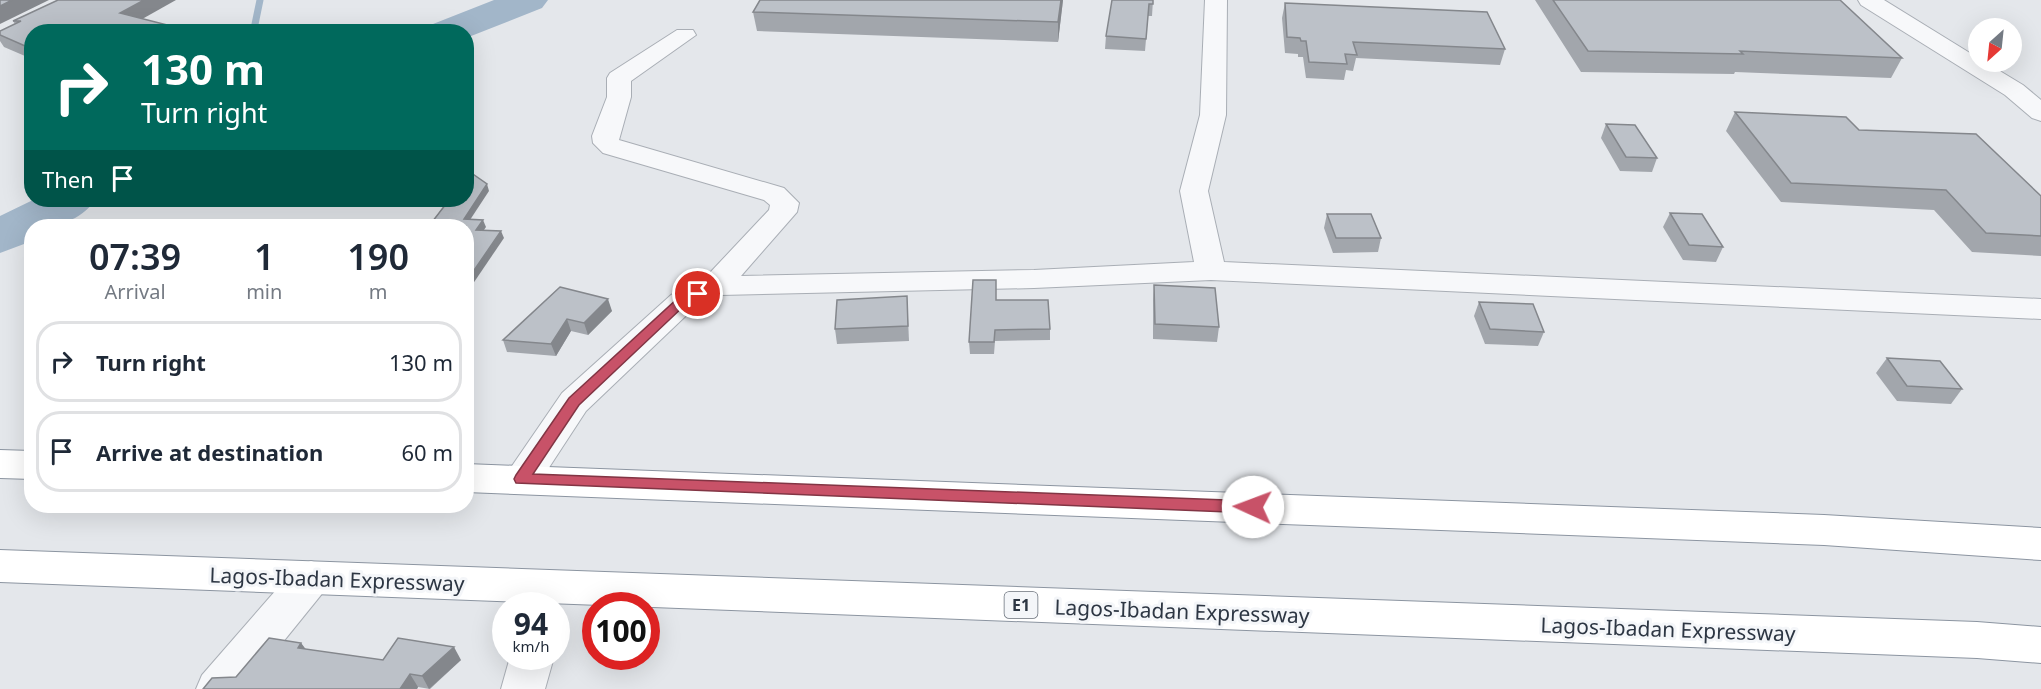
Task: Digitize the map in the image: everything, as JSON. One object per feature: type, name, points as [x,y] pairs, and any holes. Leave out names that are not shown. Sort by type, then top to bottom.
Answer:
[{"type":"highway","points":[[0,464],[24,465]]},
{"type":"highway","points":[[474,478],[1824,530],[2041,544]]},
{"type":"highway","name":"Lagos-Ibadan Expressway","points":[[0,566],[311,578],[492,592]]},
{"type":"highway","name":"Lagos-Ibadan Expressway","points":[[570,598],[1977,640],[2041,645]]},
{"type":"street","points":[[1211,271],[1194,192],[1213,115],[1216,0]]},
{"type":"street","points":[[1869,0],[2014,90],[2041,113]]},
{"type":"street","points":[[522,479],[574,402],[682,302],[715,286],[783,212],[785,203],[774,194],[612,147],[606,143],[605,136],[619,97],[619,78],[685,35]]},
{"type":"street","points":[[715,286],[1034,279],[1211,271],[2041,309]]},
{"type":"street","points":[[218,689],[311,578]]},
{"type":"street","points":[[524,689],[529,670]]},
{"type":"building","points":[[0,0],[12,0],[0,6]]},
{"type":"building","points":[[58,0],[144,0],[120,13],[163,24],[24,24],[24,46],[0,35],[0,31],[21,21],[13,21]]},
{"type":"building","points":[[760,0],[1061,0],[1058,22],[753,12]]},
{"type":"building","points":[[1112,0],[1153,0],[1153,4],[1149,4],[1146,39],[1106,36]]},
{"type":"building","points":[[1553,0],[1840,0],[1902,58],[1740,51],[1743,54],[1588,51]]},
{"type":"building","points":[[1285,3],[1487,12],[1505,49],[1353,42],[1357,55],[1345,54],[1347,64],[1309,62],[1306,41],[1287,37]]},
{"type":"building","points":[[1735,112],[1846,117],[1859,130],[1976,134],[2041,196],[2041,236],[1986,233],[1946,190],[1791,183]]},
{"type":"building","points":[[1606,124],[1635,125],[1657,158],[1626,157]]},
{"type":"building","points":[[474,175],[487,184],[474,204]]},
{"type":"building","points":[[444,207],[472,207],[464,219],[434,219]]},
{"type":"building","points":[[1670,213],[1702,214],[1723,247],[1689,245]]},
{"type":"building","points":[[1327,214],[1371,214],[1381,238],[1336,238]]},
{"type":"building","points":[[474,220],[483,220],[476,230],[501,231],[474,270]]},
{"type":"building","points":[[973,280],[996,280],[996,300],[1048,300],[1050,329],[995,330],[994,342],[969,342]]},
{"type":"building","points":[[1154,285],[1215,288],[1219,327],[1155,324]]},
{"type":"building","points":[[560,287],[608,299],[584,323],[567,319],[551,344],[503,340]]},
{"type":"building","points":[[907,296],[908,326],[835,329],[837,300]]},
{"type":"building","points":[[1479,302],[1533,304],[1544,332],[1490,329]]},
{"type":"building","points":[[1887,358],[1940,361],[1962,389],[1907,386]]},
{"type":"building","points":[[269,638],[301,643],[298,648],[383,660],[398,638],[454,647],[422,676],[410,674],[400,689],[203,689],[212,678],[236,677]]},
{"type":"waterway","points":[[255,24],[260,0]]},
{"type":"waterway","points":[[468,24],[529,0]]},
{"type":"waterway","points":[[34,219],[57,207]]},
{"type":"waterway","points":[[0,237],[24,224]]},
{"type":"route","points":[[698,294],[682,302],[574,402],[522,479],[1253,507]]}]
